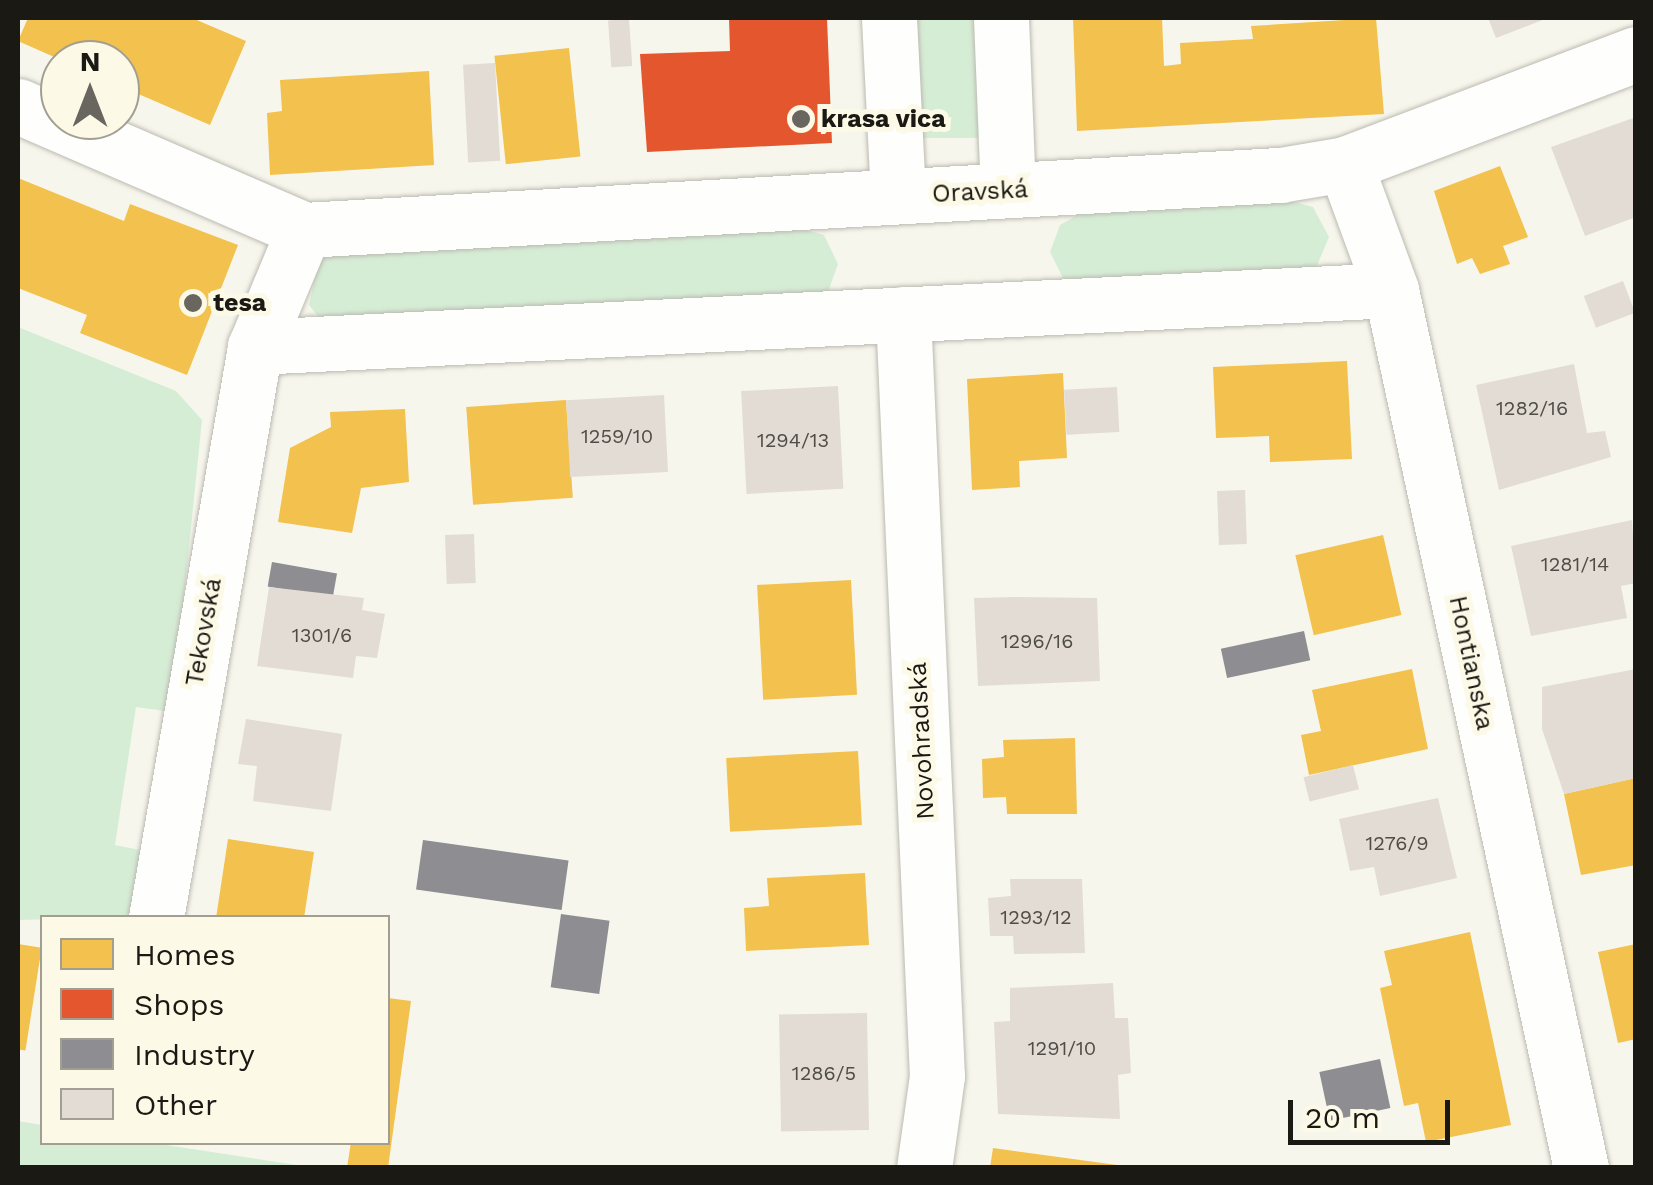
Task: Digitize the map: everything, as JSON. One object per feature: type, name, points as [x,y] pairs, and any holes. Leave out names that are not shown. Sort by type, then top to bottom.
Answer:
[{"type":"street","points":[[889,18],[898,196]]},
{"type":"street","points":[[1001,18],[1008,190]]},
{"type":"street","name":"Oravská","points":[[18,106],[304,230],[1008,190],[1345,164],[1636,54]]},
{"type":"street","name":"Hontianska","points":[[1345,164],[1390,290],[1581,1168]]},
{"type":"street","points":[[304,230],[255,347],[1390,290]]},
{"type":"street","name":"Novohradská","points":[[904,314],[938,1076],[924,1168]]},
{"type":"street","name":"Tekovská","points":[[157,915],[255,347]]},
{"type":"green space","points":[[909,18],[991,18],[991,138],[909,138]]},
{"type":"green space","points":[[1282,199],[1313,207],[1329,237],[1316,268],[1066,284],[1050,252],[1060,225],[1083,212]]},
{"type":"green space","points":[[789,225],[824,235],[838,264],[828,292],[323,323],[309,305],[319,259],[346,250]]},
{"type":"green space","points":[[18,327],[176,391],[202,420],[172,712],[136,707],[115,845],[150,852],[139,915],[40,915],[40,919],[18,920]]},
{"type":"green space","points":[[18,1121],[40,1125],[40,1145],[166,1145],[310,1167],[18,1167]]},
{"type":"building: Homes","points":[[28,18],[192,18],[246,41],[210,125],[140,95],[140,40],[40,40],[40,51],[18,41]]},
{"type":"building: Homes","points":[[1073,18],[1162,18],[1164,66],[1181,64],[1180,43],[1253,39],[1251,26],[1376,18],[1384,114],[1077,131]]},
{"type":"building: Homes","points":[[569,48],[580,156],[506,164],[494,56]]},
{"type":"building: Homes","points":[[429,71],[434,165],[270,175],[267,113],[282,111],[280,80]]},
{"type":"building: Homes","points":[[1500,166],[1528,237],[1503,246],[1510,264],[1480,274],[1472,258],[1457,264],[1434,191]]},
{"type":"building: Homes","points":[[18,178],[124,221],[130,204],[238,245],[187,375],[80,333],[87,315],[18,288]]},
{"type":"building: Homes","points":[[1347,361],[1352,459],[1270,462],[1269,436],[1216,438],[1213,367]]},
{"type":"building: Homes","points":[[1063,373],[1067,458],[1019,461],[1020,487],[972,490],[967,379]]},
{"type":"building: Homes","points":[[566,400],[573,498],[473,505],[466,407]]},
{"type":"building: Homes","points":[[405,409],[409,482],[361,488],[352,533],[278,522],[290,448],[331,427],[330,412]]},
{"type":"building: Homes","points":[[1383,535],[1401,615],[1314,635],[1295,555]]},
{"type":"building: Homes","points":[[851,580],[857,695],[763,700],[757,585]]},
{"type":"building: Homes","points":[[1412,669],[1428,749],[1309,775],[1301,735],[1321,731],[1312,690]]},
{"type":"building: Homes","points":[[1075,738],[1077,814],[1007,814],[1006,797],[983,798],[982,759],[1004,757],[1003,740]]},
{"type":"building: Homes","points":[[858,751],[862,825],[730,832],[726,758]]},
{"type":"building: Homes","points":[[1636,778],[1636,865],[1581,875],[1564,794]]},
{"type":"building: Homes","points":[[228,839],[314,852],[304,915],[216,915]]},
{"type":"building: Homes","points":[[865,873],[869,945],[746,951],[744,908],[769,906],[767,878]]},
{"type":"building: Homes","points":[[1470,932],[1511,1125],[1426,1142],[1418,1103],[1404,1106],[1380,988],[1392,985],[1384,951]]},
{"type":"building: Homes","points":[[18,944],[40,947],[25,1050],[18,1049]]},
{"type":"building: Homes","points":[[1636,944],[1636,1039],[1618,1043],[1598,952]]},
{"type":"building: Homes","points":[[390,998],[411,1001],[388,1168],[347,1168],[351,1145],[390,1145]]},
{"type":"building: Homes","points":[[993,1148],[1117,1165],[1117,1168],[990,1168]]},
{"type":"building: Shops","points":[[729,18],[827,18],[832,143],[647,152],[640,54],[730,51]]},
{"type":"building: Industry","points":[[272,562],[337,573],[333,598],[268,587]]},
{"type":"building: Industry","points":[[1304,631],[1310,660],[1227,678],[1221,649]]},
{"type":"building: Industry","points":[[423,840],[569,860],[562,910],[416,890]]},
{"type":"building: Industry","points":[[561,914],[610,921],[599,994],[551,987]]},
{"type":"building: Industry","points":[[1380,1059],[1390,1108],[1330,1121],[1319,1072]]},
{"type":"building: Other","points":[[1488,18],[1548,18],[1496,38]]},
{"type":"building: Other","points":[[629,19],[632,66],[611,67],[608,20]]},
{"type":"building: Other","points":[[495,63],[500,161],[468,163],[463,65]]},
{"type":"building: Other","points":[[1636,117],[1636,217],[1585,236],[1551,147]]},
{"type":"building: Other","points":[[1623,281],[1635,313],[1596,328],[1584,296]]},
{"type":"building: Other","points":[[1574,364],[1587,433],[1605,431],[1611,457],[1499,490],[1476,385]]},
{"type":"building: Other","points":[[838,386],[843,489],[747,494],[741,391]]},
{"type":"building: Other","points":[[1117,387],[1119,432],[1066,435],[1064,390]]},
{"type":"building: Other","points":[[664,395],[668,472],[570,477],[566,400]]},
{"type":"building: Other","points":[[1245,490],[1247,544],[1219,545],[1217,491]]},
{"type":"building: Other","points":[[1632,520],[1636,583],[1621,586],[1627,618],[1531,636],[1511,546]]},
{"type":"building: Other","points":[[474,534],[476,583],[447,584],[445,535]]},
{"type":"building: Other","points":[[269,587],[364,598],[362,610],[385,614],[377,658],[356,656],[353,678],[257,666]]},
{"type":"building: Other","points":[[974,598],[1097,598],[1100,681],[978,686]]},
{"type":"building: Other","points":[[1636,669],[1636,778],[1564,794],[1542,729],[1542,687]]},
{"type":"building: Other","points":[[246,719],[342,734],[331,811],[253,801],[257,766],[238,764]]},
{"type":"building: Other","points":[[1353,765],[1359,789],[1310,802],[1304,777]]},
{"type":"building: Other","points":[[1438,798],[1457,878],[1380,896],[1374,867],[1350,871],[1339,819]]},
{"type":"building: Other","points":[[1010,879],[1082,879],[1085,953],[1014,954],[1013,936],[990,936],[988,898],[1011,896]]},
{"type":"building: Other","points":[[1113,983],[1115,1018],[1128,1018],[1131,1073],[1118,1075],[1120,1119],[998,1114],[994,1022],[1010,1021],[1010,988]]},
{"type":"building: Other","points":[[867,1013],[869,1130],[781,1132],[779,1015]]},
{"type":"place","name":"krasa vica","points":[[801,119]]},
{"type":"place","name":"tesa","points":[[193,303]]}]
